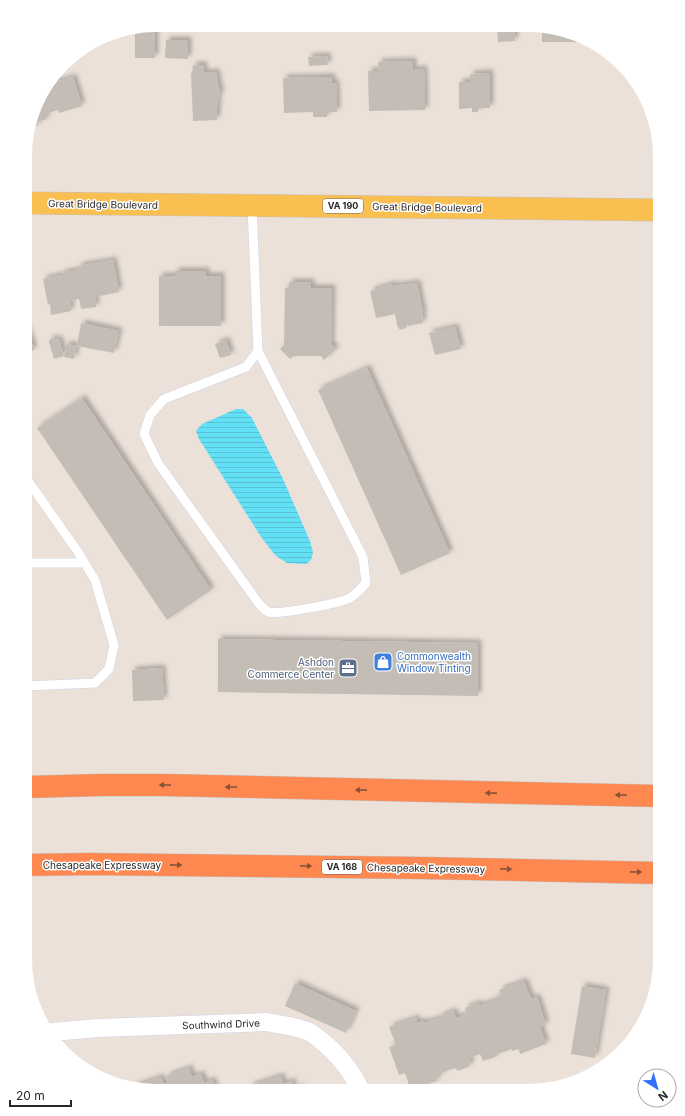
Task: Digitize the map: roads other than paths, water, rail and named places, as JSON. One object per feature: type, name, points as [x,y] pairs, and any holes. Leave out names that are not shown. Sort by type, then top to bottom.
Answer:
[{"type":"highway","points":[[32,787],[163,785],[653,796]]},
{"type":"highway","name":"Chesapeake Expressway","points":[[32,865],[89,864],[423,868],[653,873]]},
{"type":"main road","name":"Great Bridge Boulevard","points":[[32,203],[653,210]]},
{"type":"street","name":"Southwind Drive","points":[[56,1032],[98,1028],[267,1022],[308,1031],[325,1043],[344,1063],[358,1084]]},
{"type":"lane","points":[[252,205],[258,351],[364,557],[366,583],[362,588],[346,600],[292,611],[268,612],[259,604],[158,463],[144,434],[150,415],[164,399],[246,366],[258,351]]},
{"type":"lane","points":[[32,487],[95,580],[114,645],[109,669],[95,683],[32,686]]},
{"type":"lane","points":[[32,563],[84,563]]},
{"type":"water","points":[[236,409],[243,409],[252,418],[283,479],[310,541],[313,552],[311,560],[306,564],[287,563],[276,556],[261,537],[199,439],[196,431],[202,424]]},
{"type":"place","name":"Commonwealth Window Tinting","points":[[383,662]]},
{"type":"place","name":"Ashdon Commerce Center","points":[[348,668]]}]
